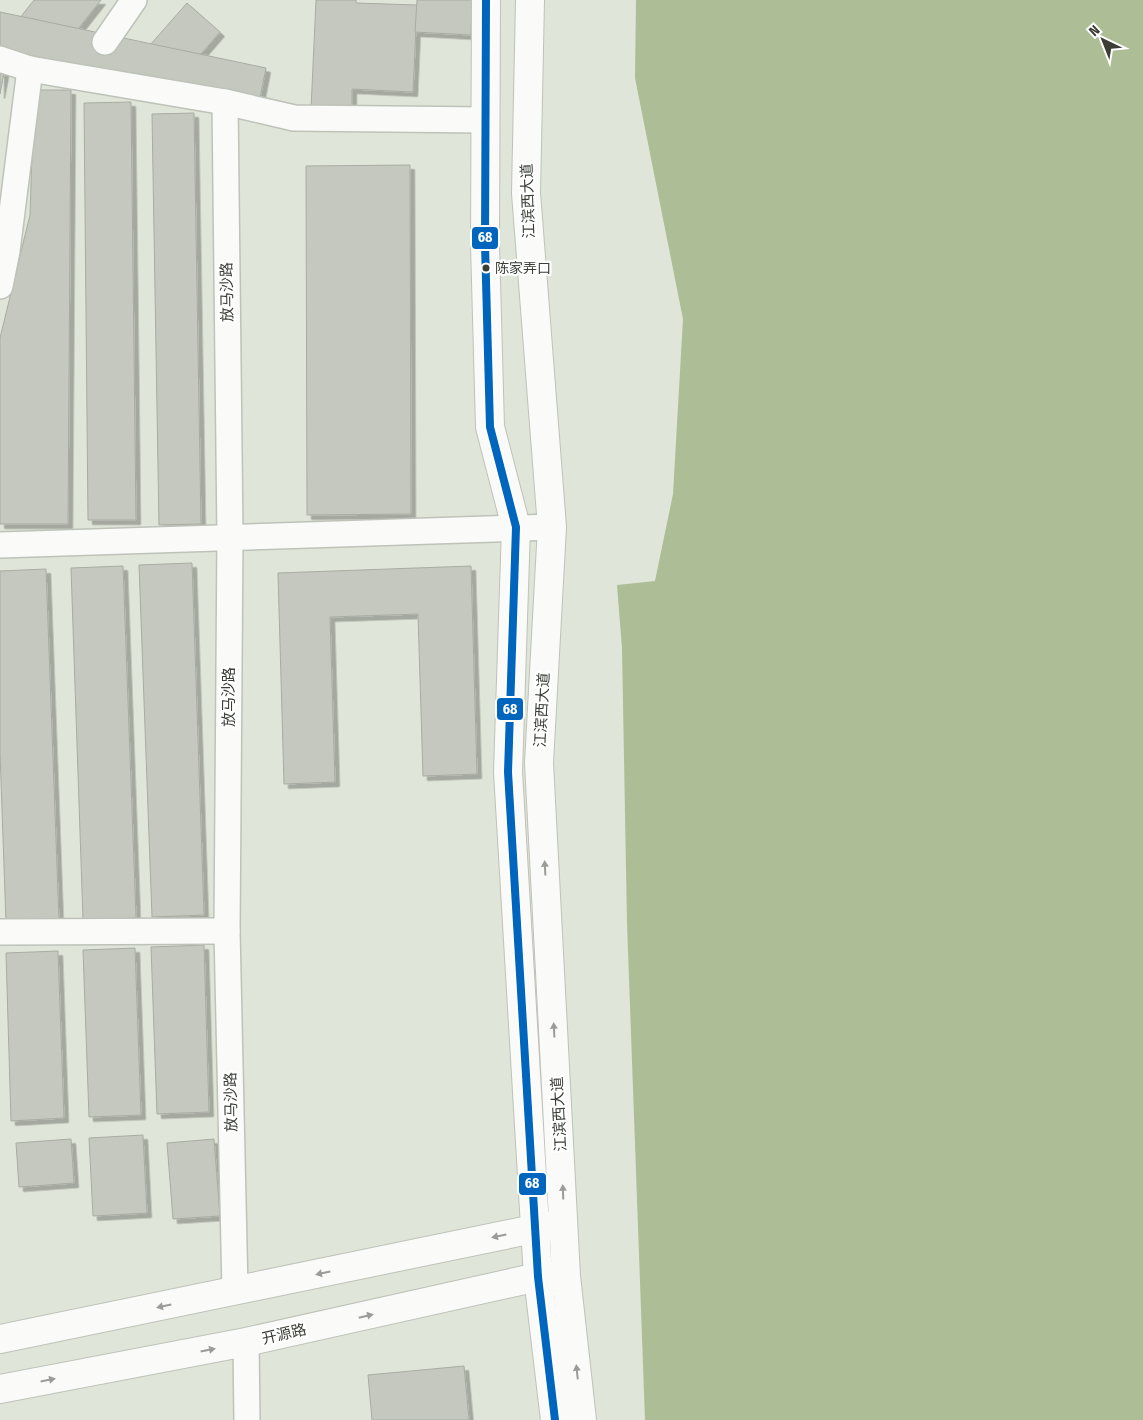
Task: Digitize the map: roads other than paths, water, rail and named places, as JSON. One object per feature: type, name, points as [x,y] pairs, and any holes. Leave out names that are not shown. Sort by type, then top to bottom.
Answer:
[{"type":"main road","name":"江滨西大道","points":[[486,0],[485,244],[490,427],[516,527],[508,772],[538,1277],[555,1420]]},
{"type":"main road","name":"江滨西大道","points":[[530,0],[526,193],[552,527],[539,763],[566,1276],[582,1420]]},
{"type":"main road","points":[[0,1339],[564,1223]]},
{"type":"main road","name":"开源路","points":[[0,1389],[246,1342],[538,1277],[566,1276]]},
{"type":"street","points":[[106,42],[134,0]]},
{"type":"street","points":[[0,59],[30,69],[225,102],[294,118],[485,120]]},
{"type":"street","points":[[0,286],[7,251],[30,69]]},
{"type":"street","name":"放马沙路","points":[[225,102],[230,537],[227,931],[235,1291]]},
{"type":"street","points":[[0,545],[552,527]]},
{"type":"street","points":[[0,932],[227,931]]},
{"type":"street","points":[[246,1342],[247,1420]]},
{"type":"place","name":"陈家弄口","points":[[486,268]]}]
